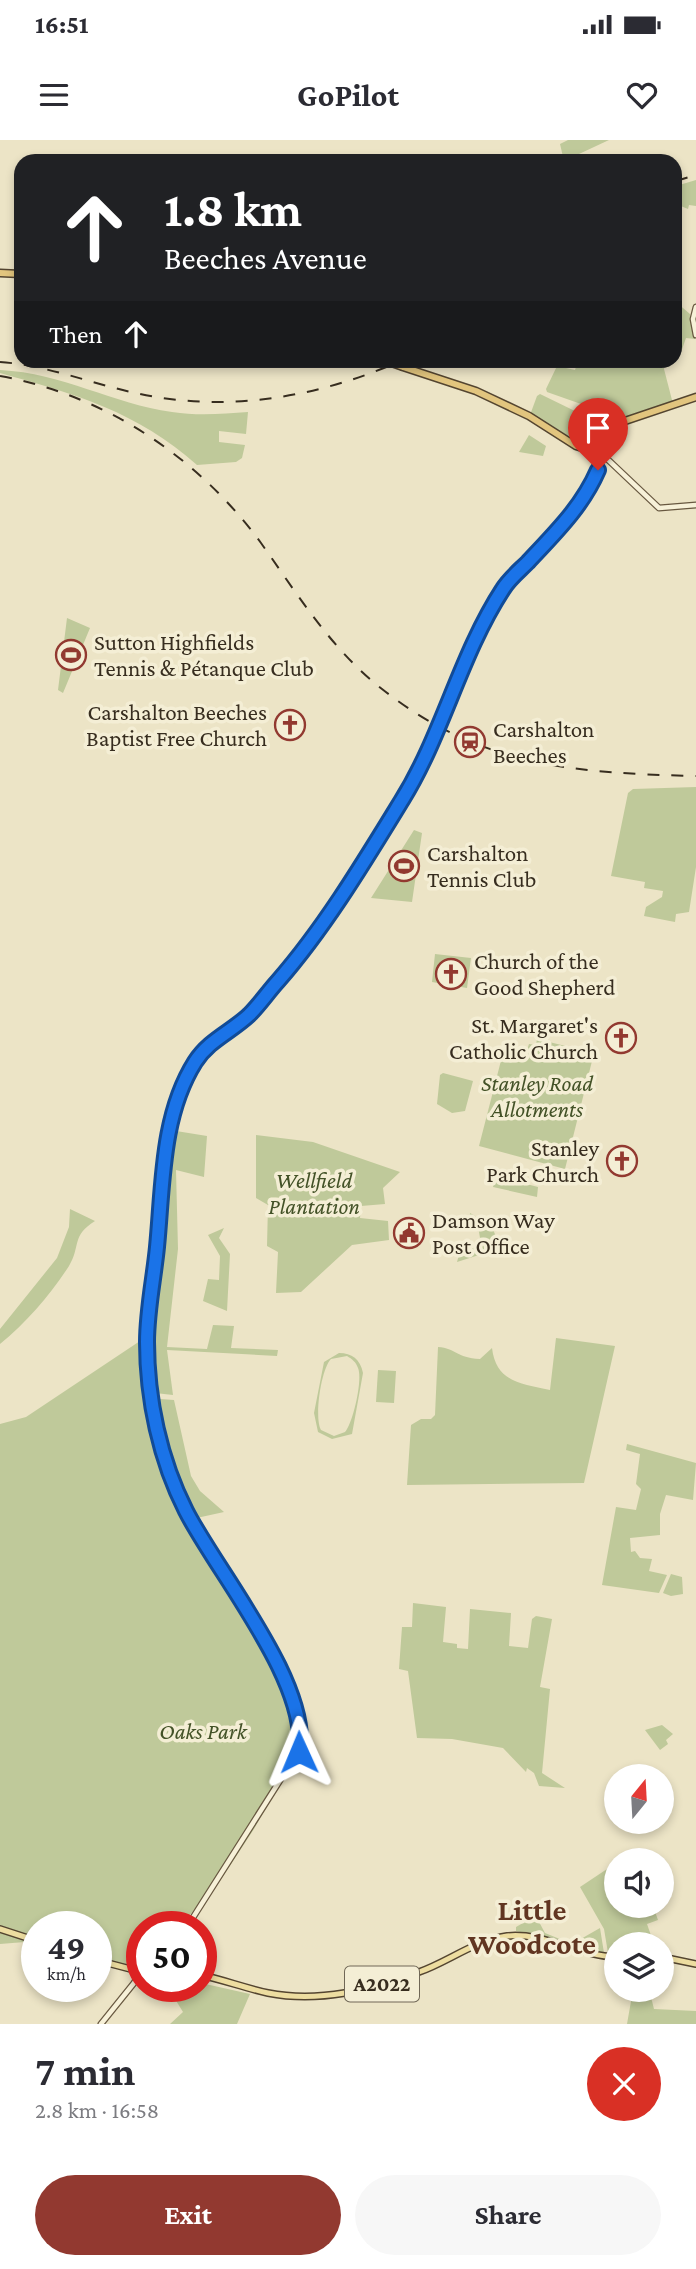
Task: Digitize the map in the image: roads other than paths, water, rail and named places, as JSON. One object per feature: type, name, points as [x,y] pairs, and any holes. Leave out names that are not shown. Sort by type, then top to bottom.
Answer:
[{"type":"highway","points":[[406,368],[476,391],[529,416],[576,446],[602,454],[609,430],[615,424],[696,397]]},
{"type":"main road","points":[[696,307],[693,319],[696,335]]},
{"type":"main road","points":[[197,1911],[299,1752],[301,1738],[296,1712],[265,1639],[252,1615],[211,1558],[186,1511],[169,1475],[156,1426],[147,1337],[163,1163],[178,1098],[193,1064],[208,1044],[248,1017],[324,920],[413,782],[429,751],[471,649],[504,587],[582,502],[598,470],[602,454],[659,508],[696,505]]},
{"type":"main road","points":[[0,1929],[21,1936]]},
{"type":"main road","name":"A2022","points":[[217,1979],[281,1995],[330,1996],[419,1972],[490,1939],[512,1936],[528,1937],[604,1955]]},
{"type":"main road","points":[[674,1959],[696,1964]]},
{"type":"main road","points":[[101,2024],[126,1993]]},
{"type":"railway","points":[[682,179],[696,175]]},
{"type":"railway","points":[[0,362],[14,364]]},
{"type":"railway","points":[[38,368],[131,392],[201,402],[235,402],[304,393],[383,368]]},
{"type":"railway","points":[[0,376],[39,385],[76,398],[146,434],[178,457],[236,512],[316,620],[347,657],[382,689],[419,715],[456,735],[531,761],[610,772],[696,776]]},
{"type":"place","name":"Sutton Highfields Tennis & Pétanque Club","points":[[71,655]]},
{"type":"place","name":"Carshalton Beeches Baptist Free Church","points":[[290,725]]},
{"type":"place","name":"Carshalton Beeches","points":[[470,742]]},
{"type":"place","name":"Carshalton Tennis Club","points":[[404,866]]},
{"type":"place","name":"Church of the Good Shepherd","points":[[451,974]]},
{"type":"place","name":"St. Margaret's Catholic Church","points":[[621,1038]]},
{"type":"place","name":"Stanley Park Church","points":[[622,1161]]},
{"type":"place","name":"Damson Way Post Office","points":[[409,1233]]},
{"type":"district","name":"Little Woodcote","points":[[532,1927]]},
{"type":"park label","name":"Stanley Road Allotments","points":[[537,1096]]},
{"type":"park label","name":"Wellfield Plantation","points":[[314,1193]]},
{"type":"park label","name":"Oaks Park","points":[[203,1731]]}]
